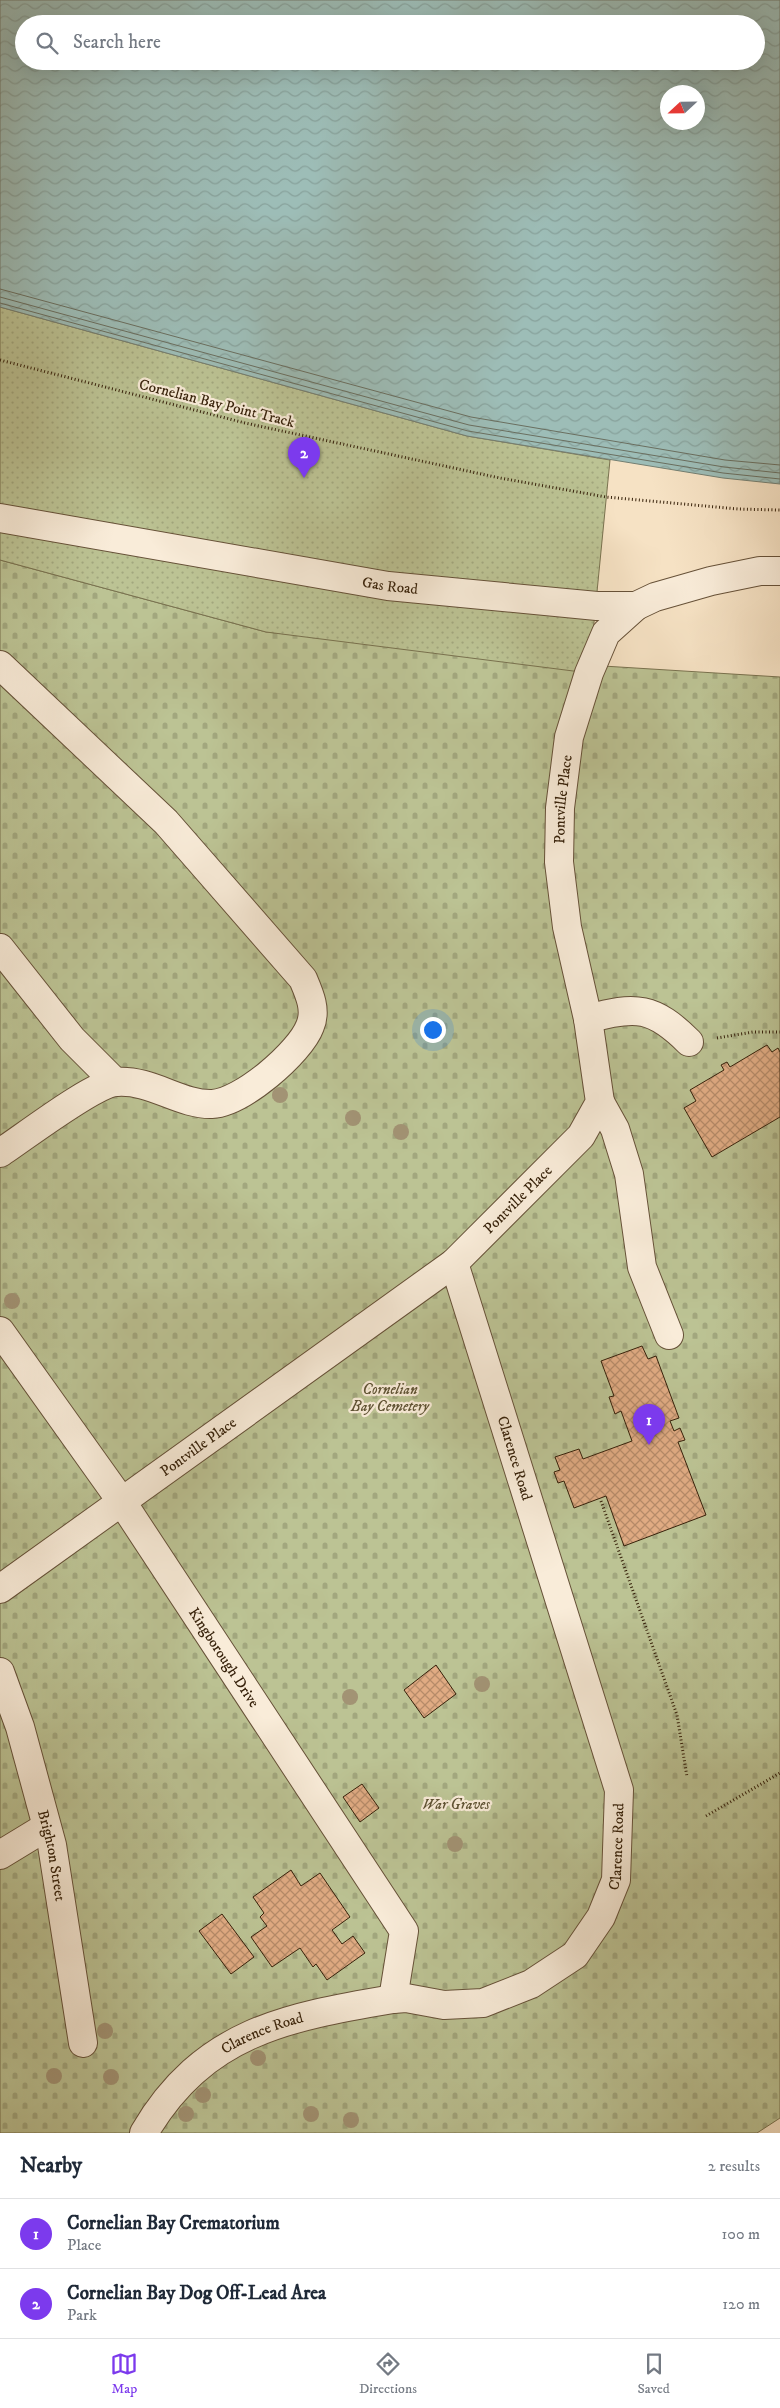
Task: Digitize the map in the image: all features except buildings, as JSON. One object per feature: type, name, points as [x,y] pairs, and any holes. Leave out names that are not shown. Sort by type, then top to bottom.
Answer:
[{"type":"lane","name":"Gas Road","points":[[0,518],[388,586],[597,606],[636,606],[655,597],[711,581],[760,571],[780,571]]},
{"type":"lane","name":"Pontville Place","points":[[0,1589],[454,1263],[581,1136],[600,1102],[588,1019],[567,927],[560,872],[560,808],[570,737],[589,673],[606,633],[636,606]]},
{"type":"lane","points":[[0,665],[166,822],[302,979],[312,1001],[311,1025],[298,1046],[271,1073],[231,1099],[212,1104],[189,1099],[143,1083],[115,1082],[86,1095],[0,1153]]},
{"type":"lane","points":[[0,948],[72,1039],[115,1082]]},
{"type":"lane","points":[[588,1019],[617,1010],[647,1012],[671,1024],[689,1042]]},
{"type":"lane","points":[[600,1102],[615,1129],[628,1174],[642,1267],[669,1335]]},
{"type":"lane","name":"Clarence Road","points":[[144,2133],[172,2093],[211,2056],[258,2030],[314,2012],[393,1999],[406,1998],[444,2005],[483,2003],[531,1984],[575,1955],[601,1917],[616,1880],[619,1790],[454,1263]]},
{"type":"lane","name":"Kingborough Drive","points":[[0,1331],[122,1502],[404,1931],[393,1999]]},
{"type":"lane","name":"Brighton Street","points":[[0,1672],[20,1727],[52,1845],[83,2043]]},
{"type":"lane","points":[[0,1855],[46,1826]]},
{"type":"path","name":"Cornelian Bay Point Track","points":[[0,360],[244,423],[500,478],[606,497],[738,509],[780,510]]},
{"type":"path","points":[[689,1042],[753,1032],[780,1032]]},
{"type":"path","points":[[601,1501],[677,1716],[687,1777]]},
{"type":"path","points":[[706,1816],[780,1773]]},
{"type":"green space","points":[[0,307],[467,436],[610,460],[589,673],[266,632],[0,560]]},
{"type":"green space","name":"Cornelian Bay Cemetery","points":[[0,560],[266,632],[603,666],[780,677],[780,2118],[757,2133],[0,2133]]},
{"type":"water","points":[[0,0],[780,0],[780,484],[723,478],[467,436],[0,307]]},
{"type":"place","name":"Cornelian Bay Dog Off-Lead Area","points":[[304,478]]},
{"type":"place","name":"Cornelian Bay Crematorium","points":[[649,1445]]},
{"type":"park label","name":"War Graves","points":[[456,1804]]}]
